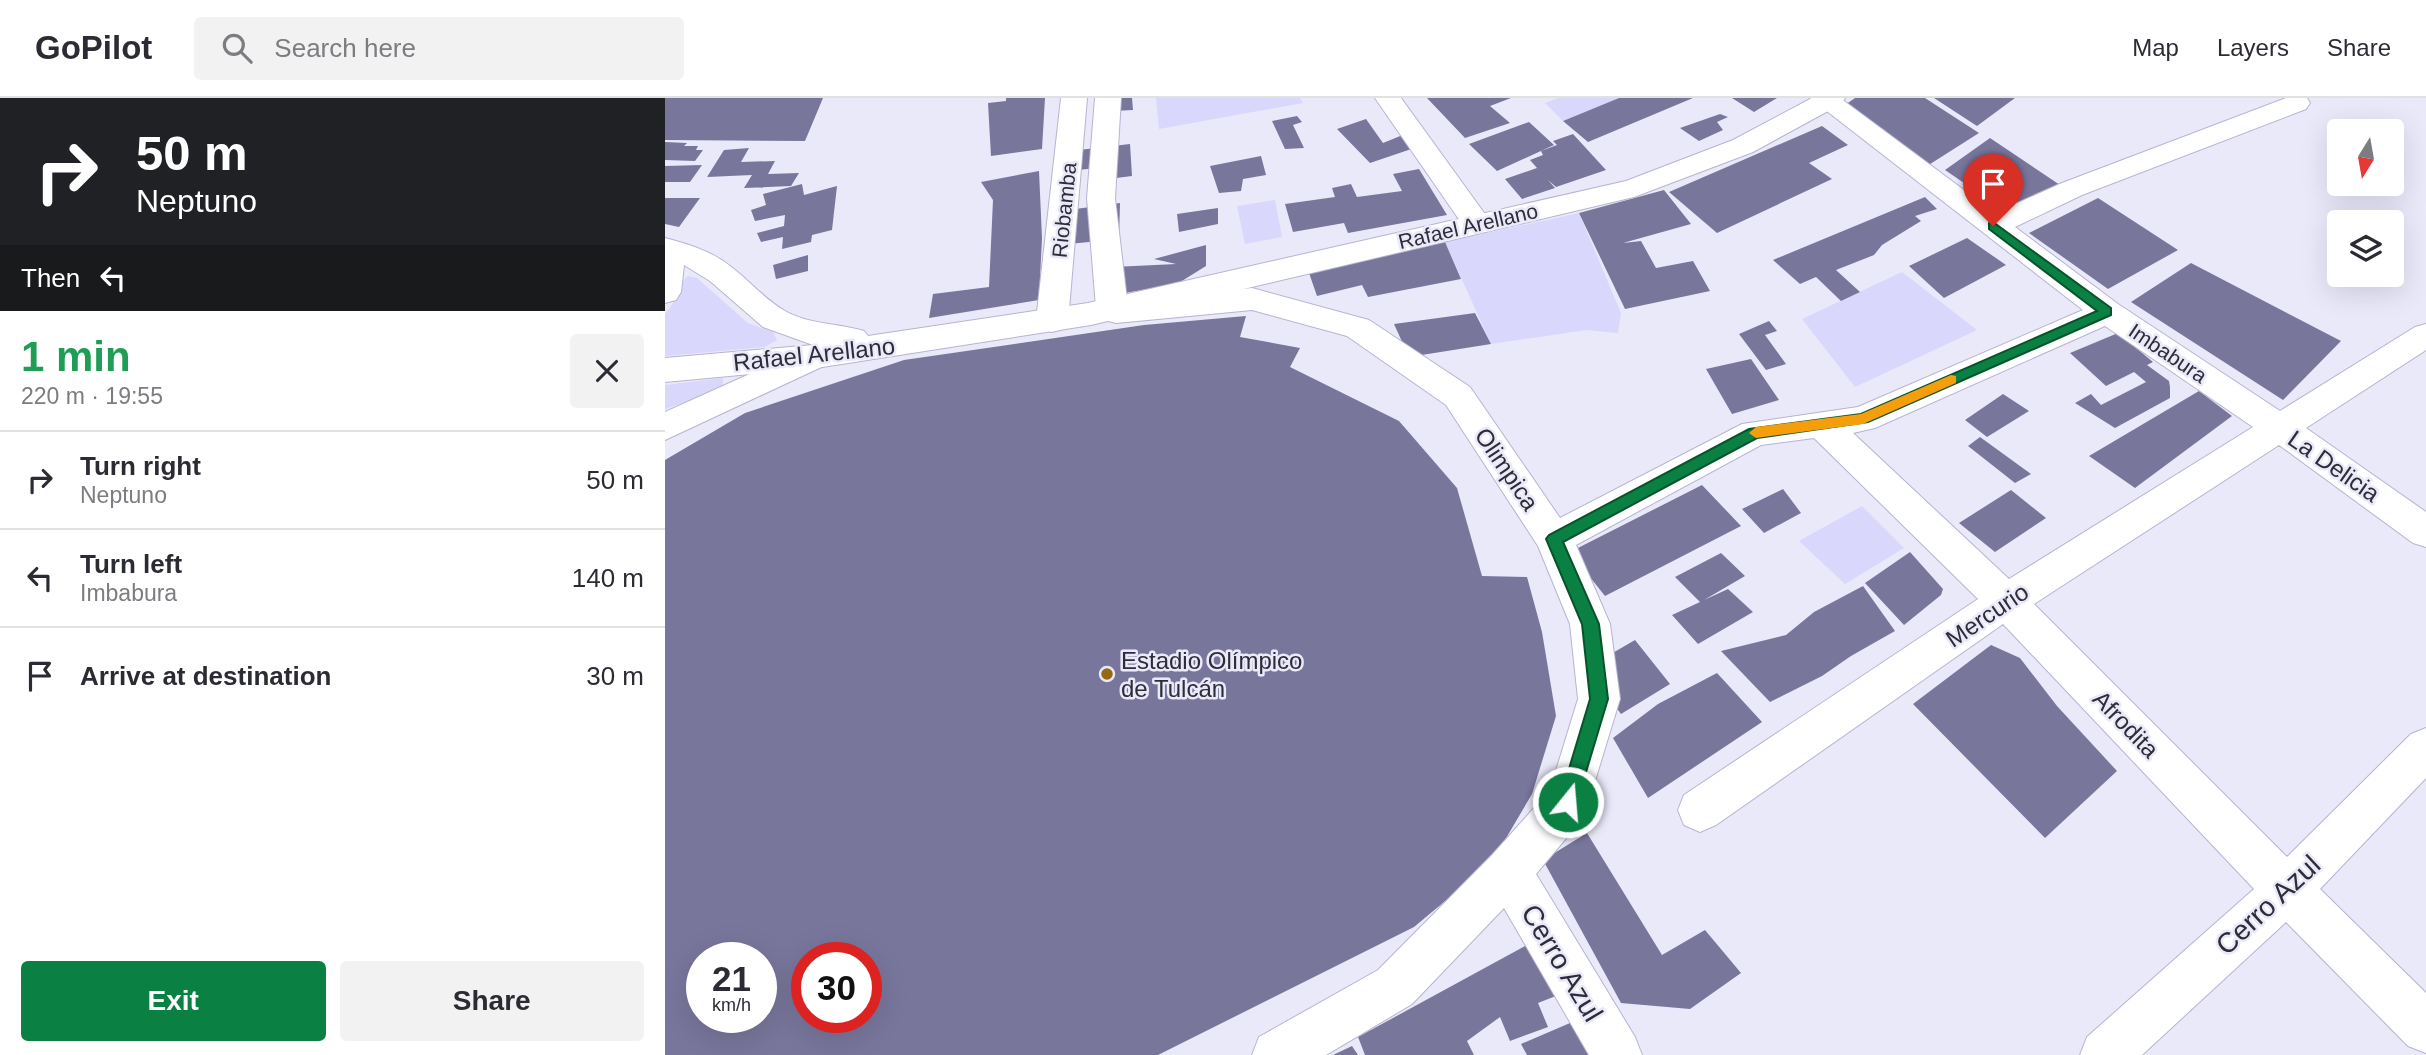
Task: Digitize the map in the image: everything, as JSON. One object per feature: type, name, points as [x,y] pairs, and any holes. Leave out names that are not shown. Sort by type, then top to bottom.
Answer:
[{"type":"street","name":"Riobamba","points":[[1052,321],[1074,98]]},
{"type":"street","name":"Riobamba","points":[[1101,311],[1101,198],[1108,98]]},
{"type":"street","points":[[1388,98],[1477,224]]},
{"type":"street","name":"Rafael Arellano","points":[[1101,311],[1634,188],[1744,146],[1827,99]]},
{"type":"street","name":"Imbabura","points":[[1827,99],[2107,312],[2280,428]]},
{"type":"street","points":[[1993,226],[2072,189],[2297,103]]},
{"type":"street","name":"Rafael Arellano","points":[[665,248],[702,261],[746,299],[775,319],[815,335],[907,344]]},
{"type":"street","points":[[665,257],[670,268],[665,292]]},
{"type":"street","name":"Olimpica","points":[[907,344],[1101,311],[1252,299],[1358,328],[1458,396],[1554,539],[1590,624],[1599,699],[1568,802],[1395,987],[1276,1055]]},
{"type":"street","points":[[1554,539],[1754,433],[1863,419],[2107,312]]},
{"type":"street","name":"La Delicia","points":[[2426,335],[2280,428],[2426,532]]},
{"type":"street","name":"Rafael Arellano","points":[[665,370],[816,356],[907,344]]},
{"type":"street","points":[[665,428],[816,356]]},
{"type":"street","name":"Afrodita","points":[[1821,424],[2006,601],[2287,890],[2426,1028]]},
{"type":"street","name":"Mercurio","points":[[1700,810],[2006,601],[2280,428]]},
{"type":"street","name":"Cerro Azul","points":[[2105,1055],[2287,890],[2426,748]]},
{"type":"street","name":"Cerro Azul","points":[[1507,870],[1617,1055]]},
{"type":"shaded area","points":[[1156,98],[1300,98],[1303,103],[1159,129]]},
{"type":"shaded area","points":[[1558,98],[1619,98],[1563,121],[1545,103]]},
{"type":"shaded area","points":[[1275,200],[1282,237],[1245,244],[1237,206]]},
{"type":"shaded area","points":[[1579,213],[1621,313],[1618,333],[1586,330],[1491,344],[1445,242]]},
{"type":"shaded area","points":[[1902,272],[1977,330],[1855,387],[1802,319]]},
{"type":"shaded area","points":[[688,276],[697,278],[748,323],[773,332],[777,340],[764,347],[665,356],[665,314]]},
{"type":"shaded area","points":[[723,378],[723,389],[665,409],[665,385]]},
{"type":"shaded area","points":[[1862,506],[1904,548],[1845,584],[1799,541]]},
{"type":"building","points":[[665,98],[823,98],[805,141],[665,140]]},
{"type":"building","points":[[1006,98],[1045,98],[1042,149],[991,156],[988,103],[1006,101]]},
{"type":"building","points":[[1097,98],[1132,98],[1133,110],[1095,112]]},
{"type":"building","points":[[1427,98],[1511,98],[1490,106],[1510,123],[1465,138]]},
{"type":"building","points":[[1619,98],[1693,98],[1588,142],[1563,121]]},
{"type":"building","points":[[1732,98],[1777,98],[1754,112]]},
{"type":"building","points":[[1855,98],[1925,98],[1979,133],[1927,166],[1845,105]]},
{"type":"building","points":[[1934,98],[2015,98],[1977,126]]},
{"type":"building","points":[[1720,114],[1728,117],[1717,122],[1723,130],[1699,141],[1680,128]]},
{"type":"building","points":[[1297,116],[1302,122],[1293,125],[1304,148],[1285,149],[1272,121]]},
{"type":"building","points":[[1366,119],[1383,143],[1415,130],[1429,143],[1370,163],[1337,129]]},
{"type":"building","points":[[1529,122],[1554,145],[1497,171],[1469,144]]},
{"type":"building","points":[[1822,126],[1848,145],[1809,163],[1832,179],[1717,233],[1669,192]]},
{"type":"building","points":[[1573,134],[1606,170],[1556,187],[1548,180],[1555,188],[1522,199],[1505,179],[1537,168],[1530,160],[1543,155],[1541,151],[1557,145],[1553,141]]},
{"type":"building","points":[[1990,138],[2060,185],[2002,209],[1945,170]]},
{"type":"building","points":[[665,142],[687,143],[684,146],[698,146],[696,150],[703,150],[695,161],[665,160]]},
{"type":"building","points":[[1130,144],[1132,176],[1108,179],[1107,167],[1068,171],[1070,151]]},
{"type":"building","points":[[749,148],[741,162],[775,161],[768,174],[799,173],[791,186],[744,188],[752,175],[707,177],[724,150]]},
{"type":"building","points":[[1261,156],[1266,175],[1243,179],[1241,191],[1219,193],[1210,166]]},
{"type":"building","points":[[702,165],[690,182],[665,182],[665,166]]},
{"type":"building","points":[[1419,169],[1447,215],[1348,233],[1344,223],[1293,232],[1285,204],[1335,197],[1332,188],[1351,184],[1357,197],[1402,191],[1393,174]]},
{"type":"building","points":[[1039,171],[1042,238],[1039,300],[929,318],[933,294],[989,287],[993,200],[981,182]]},
{"type":"building","points":[[802,184],[804,195],[837,186],[832,230],[812,235],[811,242],[782,249],[783,237],[761,242],[757,233],[784,226],[785,215],[755,221],[751,210],[766,205],[763,194]]},
{"type":"building","points":[[1664,190],[1691,224],[1623,243],[1641,241],[1656,268],[1693,261],[1710,291],[1625,309],[1579,213]]},
{"type":"building","points":[[1925,197],[1937,209],[1915,216],[1921,221],[1882,245],[1874,255],[1836,270],[1860,292],[1841,301],[1816,277],[1800,284],[1773,260]]},
{"type":"building","points":[[665,198],[700,198],[679,227],[665,224]]},
{"type":"building","points":[[2098,198],[2178,250],[2108,289],[2029,233]]},
{"type":"building","points":[[1120,203],[1119,239],[1069,244],[1068,210]]},
{"type":"building","points":[[1218,208],[1218,224],[1179,232],[1177,214]]},
{"type":"building","points":[[1967,238],[2006,265],[1944,298],[1909,266]]},
{"type":"building","points":[[1445,242],[1461,279],[1368,297],[1362,285],[1317,296],[1309,273]]},
{"type":"building","points":[[1206,245],[1206,266],[1177,284],[1119,294],[1113,267],[1176,264],[1154,259]]},
{"type":"building","points":[[808,255],[808,271],[776,279],[773,265]]},
{"type":"building","points":[[2191,263],[2341,341],[2283,400],[2131,302]]},
{"type":"building","points":[[1475,313],[1491,344],[1409,357],[1394,324]]},
{"type":"building","name":"Estadio Olímpico de Tulcán","points":[[1246,316],[1240,337],[1300,348],[1290,367],[1399,421],[1457,488],[1482,576],[1527,577],[1542,632],[1556,716],[1532,794],[1492,862],[1414,927],[1158,1055],[665,1055],[665,460],[745,413],[904,360],[1144,325]]},
{"type":"building","points":[[1769,321],[1777,331],[1765,335],[1786,364],[1766,370],[1739,334]]},
{"type":"building","points":[[2118,333],[2153,362],[2147,365],[2169,381],[2170,398],[2115,428],[2075,403],[2091,394],[2101,405],[2146,382],[2134,372],[2106,386],[2070,353]]},
{"type":"building","points":[[1751,359],[1779,400],[1732,414],[1706,369]]},
{"type":"building","points":[[2199,391],[2232,416],[2135,488],[2089,456]]},
{"type":"building","points":[[2003,394],[2029,411],[1987,437],[1965,420]]},
{"type":"building","points":[[1980,437],[2031,474],[2015,483],[1968,446]]},
{"type":"building","points":[[1702,485],[1741,526],[1605,596],[1570,552]]},
{"type":"building","points":[[1783,489],[1801,513],[1764,533],[1742,509]]},
{"type":"building","points":[[2011,490],[2046,518],[1995,552],[1959,523]]},
{"type":"building","points":[[1910,552],[1943,589],[1941,595],[1904,625],[1865,583]]},
{"type":"building","points":[[1721,553],[1745,576],[1704,600],[1728,589],[1753,612],[1698,644],[1672,615],[1700,602],[1675,577]]},
{"type":"building","points":[[1863,586],[1895,631],[1822,676],[1770,702],[1721,651],[1786,635],[1814,612]]},
{"type":"building","points":[[1635,640],[1670,684],[1621,714],[1601,687],[1618,677],[1604,658]]},
{"type":"building","points":[[1991,645],[2020,658],[2057,706],[2117,771],[2045,838],[1913,704]]},
{"type":"building","points":[[1717,673],[1762,722],[1648,798],[1613,738],[1658,704]]},
{"type":"building","points":[[1587,833],[1662,955],[1705,930],[1741,973],[1690,1009],[1621,1003],[1543,860]]},
{"type":"building","points":[[1540,938],[1571,990],[1538,1003],[1548,1027],[1510,1041],[1500,1017],[1467,1041],[1474,1055],[1365,1055],[1358,1037]]},
{"type":"building","points":[[1584,1017],[1600,1055],[1527,1055],[1521,1044]]},
{"type":"building","points":[[1352,1046],[1358,1055],[1333,1055]]},
{"type":"slow traffic","points":[[1756,433],[1863,419],[1951,380]]},
{"type":"place","name":"Estadio Olímpico de Tulcán","points":[[1107,674]]},
{"type":"route","points":[[1568,802],[1599,699],[1590,624],[1554,539],[1754,433],[1863,419],[2107,312],[1993,226]]}]
